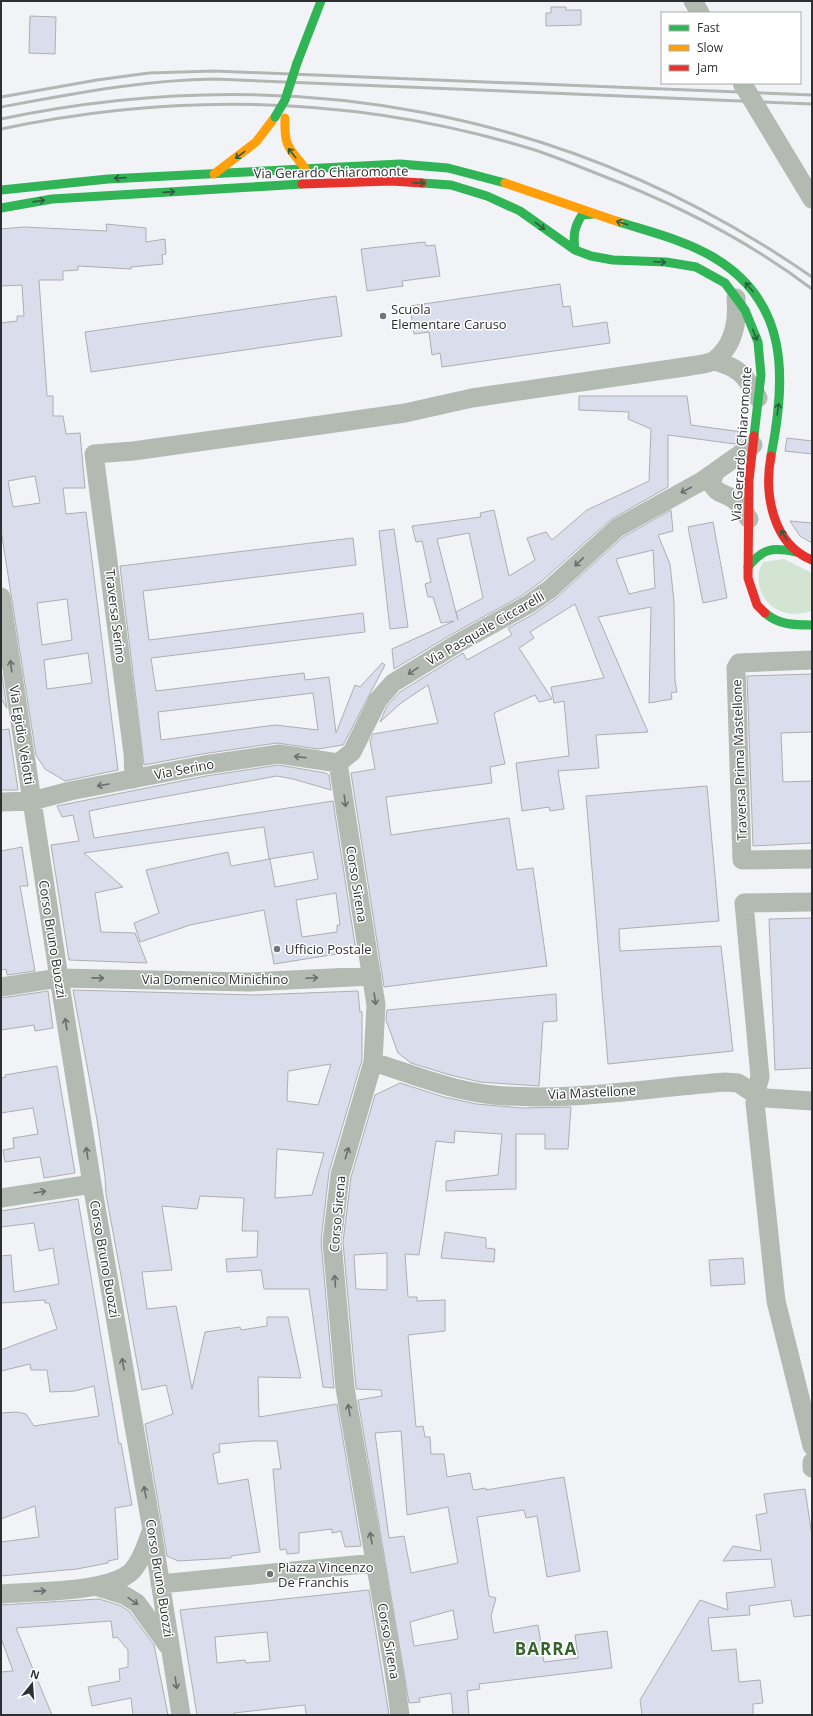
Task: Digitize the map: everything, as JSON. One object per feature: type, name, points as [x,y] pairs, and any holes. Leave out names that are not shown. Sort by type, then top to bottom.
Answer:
[{"type":"street","points":[[214,174],[265,138],[275,116],[285,100],[297,63],[321,1]]},
{"type":"street","points":[[693,1],[699,12]]},
{"type":"street","points":[[743,84],[812,199]]},
{"type":"street","points":[[285,100],[285,118],[281,140],[304,168]]},
{"type":"street","points":[[268,185],[269,160]]},
{"type":"street","name":"Via Gerardo Chiaromonte","points":[[1,190],[40,184],[147,176],[214,174],[304,168],[426,165],[459,170],[502,182],[699,250],[726,265],[750,287],[770,317],[777,341],[781,364],[780,389],[768,483],[769,500],[774,517],[785,538],[796,552],[812,560]]},
{"type":"street","name":"Via Gerardo Chiaromonte","points":[[1,208],[52,199],[268,185],[390,181],[451,186],[487,196],[520,211],[575,250],[591,256],[613,260],[666,262],[696,267],[725,283],[745,310],[758,342],[761,374],[749,480],[748,578],[757,605],[772,619],[790,625],[811,626]]},
{"type":"street","points":[[575,250],[573,230],[576,223],[582,215],[593,214]]},
{"type":"street","points":[[736,298],[737,321],[733,333],[729,343],[714,361],[728,364],[738,370],[749,380],[758,398]]},
{"type":"street","name":"Traversa Serino","points":[[134,779],[132,738],[94,454],[133,451],[405,413],[472,398],[691,366],[714,361]]},
{"type":"street","name":"Via Pasquale Ciccarelli","points":[[338,763],[352,752],[378,700],[393,683],[458,642],[529,604],[550,589],[617,528],[715,473],[753,445]]},
{"type":"street","points":[[715,473],[711,482],[714,490],[733,499],[749,519]]},
{"type":"street","points":[[748,567],[754,558],[764,551],[776,548],[796,552]]},
{"type":"street","name":"Via Egidio Velotti","points":[[1,597],[32,802]]},
{"type":"street","name":"Traversa Prima Mastellone","points":[[812,660],[739,663],[736,666],[742,860],[812,860]]},
{"type":"street","name":"Via Serino","points":[[1,802],[32,802],[70,791],[204,765],[279,754],[338,763]]},
{"type":"street","name":"Corso Sirena","points":[[338,763],[376,1005],[373,1062],[340,1175],[332,1242],[345,1388],[394,1671],[400,1715]]},
{"type":"street","name":"Corso Bruno Buozzi","points":[[32,802],[92,1184],[152,1530],[181,1715]]},
{"type":"street","points":[[812,902],[744,903],[760,1077],[755,1094],[776,1301],[812,1446]]},
{"type":"street","name":"Via Domenico Minichino","points":[[1,987],[59,978],[249,982],[372,976]]},
{"type":"street","name":"Via Mastellone","points":[[373,1062],[468,1091],[493,1095],[616,1093],[725,1082],[738,1083],[755,1094],[777,1100],[812,1101]]},
{"type":"street","points":[[1,1198],[92,1184]]},
{"type":"street","points":[[812,1462],[812,1468]]},
{"type":"street","points":[[1,1594],[98,1587],[115,1582],[132,1571],[143,1554],[152,1530]]},
{"type":"street","points":[[160,1584],[375,1563]]},
{"type":"street","points":[[98,1587],[124,1595],[137,1602],[172,1650]]},
{"type":"green space","points":[[784,559],[812,573],[812,611],[793,614],[787,613],[772,606],[762,594],[758,578],[763,562]]},
{"type":"building","points":[[551,7],[566,7],[566,10],[581,10],[581,25],[546,26],[546,13],[551,13]]},
{"type":"building","points":[[30,16],[56,17],[55,54],[29,53]]},
{"type":"building","points":[[106,224],[146,228],[146,242],[165,239],[166,254],[162,255],[163,264],[131,267],[131,269],[78,266],[78,270],[63,271],[63,280],[39,280],[47,396],[53,396],[53,416],[63,416],[66,434],[80,433],[85,488],[63,488],[66,514],[86,512],[118,770],[65,781],[45,769],[36,755],[1,530],[1,323],[17,321],[17,316],[24,316],[22,285],[1,286],[1,229],[24,227],[107,231]],"holes":[[[35,476],[40,503],[13,507],[8,481]],[[67,599],[72,640],[42,645],[37,603]],[[88,653],[92,683],[47,689],[44,660]]]},
{"type":"building","points":[[425,242],[426,246],[435,245],[440,276],[402,281],[403,286],[367,291],[361,249]]},
{"type":"building","points":[[560,284],[563,307],[570,306],[573,327],[607,322],[610,343],[442,367],[440,353],[432,355],[429,332],[414,334],[410,306]]},
{"type":"building","points":[[336,296],[342,336],[91,372],[85,332]]},
{"type":"building","points":[[579,396],[687,396],[691,425],[742,432],[741,440],[735,444],[668,435],[668,487],[610,520],[543,580],[523,595],[452,634],[394,669],[392,649],[454,621],[441,623],[433,597],[428,597],[425,584],[431,582],[422,541],[416,542],[412,526],[481,517],[480,513],[494,510],[509,576],[535,560],[527,538],[546,532],[552,540],[587,510],[649,481],[651,429],[628,419],[629,412],[579,410]],"holes":[[[469,533],[483,598],[456,612],[458,620],[437,539]]]},
{"type":"building","points":[[787,438],[812,441],[812,454],[785,451]]},
{"type":"building","points":[[671,510],[673,531],[658,535],[670,564],[674,602],[675,681],[677,692],[671,693],[672,699],[649,703],[651,607],[598,617],[648,732],[596,735],[599,768],[558,771],[564,809],[550,811],[549,807],[522,811],[516,763],[569,756],[564,701],[554,703],[551,687],[604,678],[575,604],[530,632],[534,638],[519,648],[552,699],[539,702],[535,695],[494,713],[505,764],[490,767],[492,783],[386,797],[391,835],[509,818],[517,870],[533,868],[547,966],[384,987],[351,773],[375,769],[370,741],[373,734],[438,723],[428,685],[401,703],[380,722],[387,706],[400,692],[463,653],[467,660],[512,635],[508,628],[534,614],[556,598],[623,537]],"holes":[[[653,550],[655,588],[629,594],[616,559]]]},
{"type":"building","points":[[790,521],[812,523],[812,543],[800,536]]},
{"type":"building","points":[[713,522],[727,598],[703,603],[688,527]]},
{"type":"building","points":[[394,529],[408,627],[390,629],[379,531]]},
{"type":"building","points":[[353,538],[356,565],[143,591],[149,640],[363,613],[365,632],[151,658],[156,691],[304,673],[305,680],[329,677],[336,733],[355,685],[360,687],[382,663],[385,665],[343,745],[318,749],[277,743],[202,754],[144,765],[120,566]],"holes":[[[313,693],[318,730],[275,725],[161,740],[158,712]]]},
{"type":"building","points":[[1,670],[7,708],[1,699]]},
{"type":"building","points":[[812,674],[812,732],[781,733],[783,782],[812,781],[812,843],[753,846],[747,676]]},
{"type":"building","points":[[9,729],[18,790],[1,790],[1,730]]},
{"type":"building","points":[[279,765],[325,773],[329,775],[331,790],[277,776],[89,811],[94,838],[333,801],[356,951],[274,964],[264,910],[190,925],[140,942],[134,923],[159,913],[146,870],[228,852],[231,866],[270,859],[275,887],[318,879],[313,852],[269,859],[264,827],[84,853],[123,887],[95,893],[101,932],[135,933],[147,963],[69,960],[51,845],[79,841],[73,815],[62,817],[57,806],[206,776]],"holes":[[[336,893],[340,925],[337,925],[337,932],[302,937],[296,900]]]},
{"type":"building","points":[[707,786],[719,921],[619,929],[620,951],[721,946],[733,1051],[608,1064],[586,796]]},
{"type":"building","points":[[22,847],[28,886],[20,886],[35,971],[7,975],[6,969],[1,970],[1,851]]},
{"type":"building","points":[[812,918],[812,1068],[775,1070],[769,919]]},
{"type":"building","points":[[73,990],[254,995],[358,991],[360,1012],[362,1012],[362,1060],[329,1172],[321,1241],[334,1388],[323,1387],[309,1289],[264,1289],[261,1270],[227,1272],[226,1259],[257,1257],[258,1231],[242,1231],[244,1198],[200,1196],[197,1209],[162,1206],[172,1270],[142,1272],[147,1309],[176,1306],[192,1389],[205,1332],[240,1327],[241,1330],[267,1326],[267,1317],[288,1317],[301,1378],[258,1377],[259,1417],[337,1404],[361,1546],[345,1547],[341,1531],[332,1533],[332,1529],[299,1533],[299,1553],[287,1554],[286,1549],[280,1550],[273,1469],[281,1469],[277,1441],[253,1441],[219,1444],[220,1452],[213,1454],[218,1484],[248,1479],[260,1552],[231,1556],[231,1558],[178,1561],[167,1556],[145,1424],[173,1414],[166,1385],[142,1390],[106,1194],[97,1120]],"holes":[[[331,1064],[318,1105],[287,1101],[288,1071]],[[277,1149],[324,1153],[312,1195],[275,1198]]]},
{"type":"building","points":[[48,991],[53,1028],[35,1031],[34,1025],[1,1030],[1,998]]},
{"type":"building","points":[[556,994],[557,1021],[543,1022],[539,1086],[480,1082],[450,1075],[411,1063],[398,1053],[386,1020],[387,1010]]},
{"type":"building","points":[[57,1066],[75,1173],[44,1178],[40,1157],[5,1162],[3,1150],[14,1148],[13,1138],[38,1134],[33,1108],[1,1113],[1,1078],[6,1077],[5,1075]]},
{"type":"building","points":[[400,1083],[444,1097],[476,1104],[522,1108],[571,1107],[568,1149],[545,1149],[545,1134],[516,1134],[516,1189],[446,1191],[446,1181],[498,1175],[502,1134],[455,1131],[454,1143],[436,1141],[419,1255],[405,1254],[408,1297],[417,1297],[417,1301],[445,1300],[445,1331],[408,1335],[416,1427],[423,1426],[425,1437],[430,1437],[431,1454],[444,1454],[447,1477],[470,1473],[473,1490],[486,1488],[486,1490],[564,1477],[580,1571],[547,1577],[537,1516],[526,1518],[524,1510],[477,1517],[489,1596],[496,1598],[491,1616],[494,1633],[538,1625],[544,1662],[578,1658],[575,1635],[607,1631],[612,1668],[479,1684],[480,1689],[467,1691],[469,1715],[453,1715],[451,1693],[419,1698],[420,1702],[409,1703],[358,1400],[382,1396],[381,1390],[356,1389],[343,1242],[351,1177],[375,1095]],"holes":[[[387,1253],[387,1290],[356,1289],[354,1255]],[[401,1431],[407,1515],[448,1507],[458,1563],[411,1573],[404,1536],[389,1538],[375,1433]],[[453,1610],[458,1639],[414,1646],[410,1622]]]},
{"type":"building","points":[[78,1199],[119,1444],[121,1443],[132,1505],[115,1508],[118,1559],[108,1561],[108,1563],[77,1569],[1,1576],[1,1542],[39,1537],[35,1506],[1,1519],[1,1413],[17,1412],[26,1414],[34,1426],[99,1416],[94,1386],[75,1391],[50,1392],[47,1370],[31,1370],[30,1364],[1,1371],[1,1350],[57,1329],[49,1303],[45,1303],[45,1300],[1,1303],[1,1256],[11,1255],[14,1292],[59,1284],[53,1248],[39,1251],[34,1223],[1,1227],[1,1211]]},
{"type":"building","points":[[445,1232],[486,1238],[486,1248],[495,1249],[494,1262],[441,1258]]},
{"type":"building","points":[[743,1258],[745,1284],[711,1286],[709,1260]]},
{"type":"building","points":[[805,1489],[812,1536],[812,1615],[794,1617],[791,1600],[749,1606],[750,1615],[708,1618],[712,1651],[736,1649],[739,1682],[760,1680],[763,1703],[753,1704],[753,1715],[642,1715],[640,1700],[700,1600],[728,1610],[726,1593],[775,1587],[771,1559],[723,1561],[733,1546],[761,1551],[756,1515],[767,1513],[764,1494]]},
{"type":"building","points":[[369,1590],[389,1715],[306,1715],[305,1705],[234,1713],[234,1715],[197,1715],[180,1610]],"holes":[[[267,1632],[270,1661],[246,1663],[245,1660],[217,1663],[215,1637]]]},
{"type":"building","points":[[99,1599],[119,1605],[129,1611],[154,1645],[168,1715],[133,1715],[131,1698],[92,1706],[88,1687],[120,1681],[119,1669],[128,1667],[128,1650],[117,1637],[113,1638],[111,1621],[16,1628],[52,1715],[1,1715],[1,1672],[13,1671],[1,1638],[1,1605]]},
{"type":"railway","points":[[1,97],[97,80],[149,73],[214,71],[812,95]]},
{"type":"railway","points":[[1,107],[134,85],[215,79],[812,104]]},
{"type":"railway","points":[[1,119],[108,102],[215,95],[320,98],[423,112],[525,137],[624,173],[719,220],[812,277]]},
{"type":"railway","points":[[1,129],[69,117],[136,109],[204,105],[271,105],[338,110],[405,119],[472,133],[538,151],[626,185],[681,210],[736,239],[788,271],[812,289]]},
{"type":"traffic: fast","points":[[297,63],[321,1]]},
{"type":"traffic: fast","points":[[275,117],[285,100],[297,63]]},
{"type":"traffic: fast","points":[[1,190],[108,179],[400,164],[448,168],[505,183]]},
{"type":"traffic: fast","points":[[422,183],[451,185],[487,196],[520,211],[575,250],[591,256],[613,260],[666,262],[696,267],[725,283],[745,310],[758,342],[761,375],[754,436]]},
{"type":"traffic: fast","points":[[1,208],[52,199],[302,184]]},
{"type":"traffic: fast","points":[[575,250],[575,232],[579,219],[582,215],[593,214]]},
{"type":"traffic: fast","points":[[619,222],[667,237],[702,251],[738,275],[757,296],[769,319],[776,344],[780,371],[779,399],[771,456]]},
{"type":"traffic: fast","points":[[748,567],[759,556],[769,550],[796,552]]},
{"type":"traffic: fast","points":[[765,613],[781,622],[812,625]]},
{"type":"traffic: slow","points":[[214,174],[256,142],[275,117]]},
{"type":"traffic: slow","points":[[285,118],[286,141],[288,146],[305,168]]},
{"type":"traffic: slow","points":[[505,183],[619,222]]},
{"type":"traffic: jam","points":[[302,184],[391,181],[422,183]]},
{"type":"traffic: jam","points":[[754,436],[749,480],[748,578],[757,605],[765,613]]},
{"type":"traffic: jam","points":[[771,456],[769,486],[770,501],[774,516],[780,530],[788,542],[798,552],[812,560]]},
{"type":"place","name":"Scuola Elementare Caruso","points":[[383,316]]},
{"type":"place","name":"Ufficio Postale","points":[[277,949]]},
{"type":"place","name":"Piazza Vincenzo De Franchis","points":[[270,1574]]},
{"type":"district","name":"BARRA","points":[[546,1648]]}]
